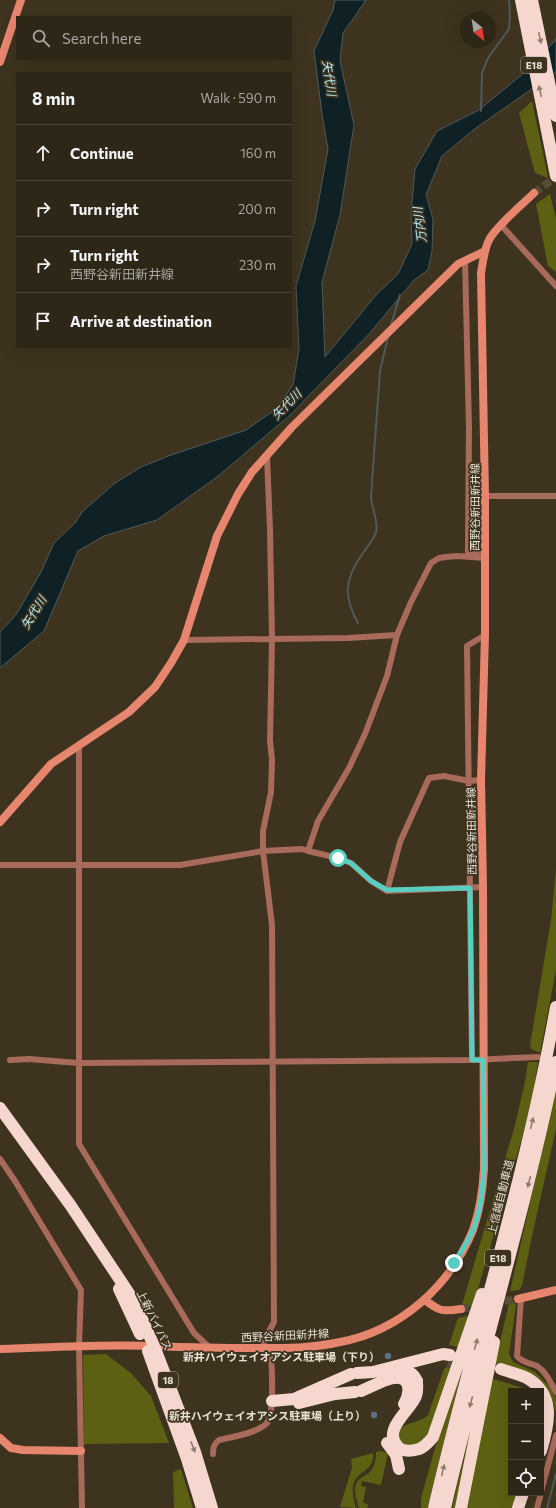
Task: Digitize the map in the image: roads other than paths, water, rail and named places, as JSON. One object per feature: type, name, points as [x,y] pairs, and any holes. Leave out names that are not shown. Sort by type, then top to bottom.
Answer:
[{"type":"highway","name":"E18","points":[[521,0],[556,176]]},
{"type":"highway","name":"E18","points":[[532,0],[556,116]]},
{"type":"highway","name":"上信越自動車道","points":[[434,1508],[525,1151],[556,1007]]},
{"type":"highway","name":"E18","points":[[445,1508],[458,1449],[515,1236],[545,1115],[556,1062]]},
{"type":"highway","name":"上新バイパス","points":[[0,1108],[71,1206],[106,1261],[134,1301],[202,1508]]},
{"type":"highway","points":[[272,1404],[294,1399],[354,1374],[406,1370],[412,1374],[417,1381],[418,1389],[416,1397],[395,1426],[393,1435],[397,1445],[406,1450],[412,1451],[423,1447],[433,1437],[487,1278],[525,1151]]},
{"type":"highway","points":[[461,1508],[515,1236]]},
{"type":"highway","name":"上新バイパス","points":[[150,1346],[195,1452],[212,1508]]},
{"type":"highway","points":[[272,1404],[282,1407],[335,1394],[358,1392],[430,1363],[449,1358],[443,1354],[374,1372]]},
{"type":"highway","points":[[529,1388],[500,1372],[528,1378],[539,1388]]},
{"type":"highway","points":[[383,1381],[401,1378],[407,1384],[409,1390],[407,1400],[389,1425],[386,1432],[387,1442],[396,1455],[399,1469]]},
{"type":"highway","points":[[544,1396],[549,1414],[544,1439]]},
{"type":"highway","points":[[518,1508],[522,1496]]},
{"type":"highway","points":[[524,1508],[528,1496]]},
{"type":"main road","points":[[0,62],[21,0]]},
{"type":"main road","name":"西野谷新田新井線","points":[[0,1349],[150,1346],[267,1348],[329,1345],[357,1338],[386,1326],[425,1300],[440,1283],[454,1263],[472,1230],[477,1216],[482,1192],[484,1168],[481,780],[485,635],[485,496],[481,273],[489,239],[501,225],[534,193]]},
{"type":"main road","points":[[0,822],[51,764],[129,712],[144,699],[164,673],[184,640],[217,536],[238,494],[252,472],[303,416],[458,264],[485,251]]},
{"type":"main road","points":[[519,1299],[556,1290]]},
{"type":"main road","points":[[425,1300],[437,1309],[446,1312],[461,1309]]},
{"type":"main road","points":[[0,1438],[11,1448],[23,1450],[81,1451]]},
{"type":"street","points":[[501,225],[556,286]]},
{"type":"street","points":[[465,260],[469,496],[468,552],[485,554]]},
{"type":"street","points":[[213,1454],[215,1444],[219,1440],[255,1430],[266,1424],[271,1415],[272,1404],[266,1337],[274,1322],[272,925],[263,851],[263,831],[271,792],[272,640],[267,456]]},
{"type":"street","points":[[469,496],[556,496]]},
{"type":"street","points":[[308,851],[318,821],[349,768],[365,734],[387,676],[397,635],[411,602],[431,563],[446,556],[485,554]]},
{"type":"street","points":[[184,640],[272,640],[397,635]]},
{"type":"street","points":[[472,1060],[467,646],[485,635]]},
{"type":"street","points":[[79,745],[79,1144],[194,1334],[210,1348]]},
{"type":"street","points":[[387,890],[400,842],[429,778],[444,776],[469,781],[481,780]]},
{"type":"street","points":[[0,865],[180,865],[263,851],[302,849],[338,858],[351,863],[371,881],[387,890],[483,887]]},
{"type":"street","points":[[10,1060],[29,1059],[78,1063],[483,1060],[538,1057]]},
{"type":"street","points":[[0,1159],[81,1290],[79,1347],[82,1508]]},
{"type":"street","points":[[519,1299],[517,1356],[521,1361],[538,1366],[546,1375],[556,1392]]},
{"type":"street","points":[[544,1481],[556,1435]]},
{"type":"street","points":[[537,1508],[540,1496]]},
{"type":"water","points":[[335,0],[366,0],[343,33],[340,61],[354,125],[340,215],[322,282],[325,357],[376,295],[398,274],[412,244],[411,214],[415,169],[437,131],[479,110],[525,72],[554,42],[556,38],[556,72],[476,128],[442,156],[426,195],[433,219],[432,251],[428,270],[414,280],[369,334],[289,416],[217,477],[157,520],[104,536],[78,551],[44,631],[0,668],[0,632],[16,615],[41,572],[54,543],[76,522],[82,512],[115,483],[141,467],[171,455],[246,430],[276,409],[293,385],[299,349],[296,286],[315,221],[328,149],[314,51],[333,10]]},
{"type":"waterway","points":[[481,111],[482,73],[488,58],[509,29],[509,0]]},
{"type":"waterway","points":[[391,325],[400,295]]},
{"type":"waterway","points":[[358,623],[350,605],[348,589],[351,573],[375,535],[377,528],[371,496],[380,371],[388,337]]},
{"type":"waterway","points":[[547,1508],[556,1474]]},
{"type":"tunnel","points":[[534,193],[556,177]]},
{"type":"tunnel","points":[[493,1303],[518,1299]]},
{"type":"tunnel","points":[[461,1309],[482,1305]]},
{"type":"tunnel","points":[[448,1361],[499,1375]]},
{"type":"place","name":"新井ハイウェイオアシス駐車場（下り）","points":[[388,1356]]},
{"type":"place","name":"新井ハイウェイオアシス駐車場（上り）","points":[[374,1415]]},
{"type":"water label","name":"矢代川","points":[[330,78]]},
{"type":"water label","name":"万内川","points":[[419,225]]},
{"type":"water label","name":"矢代川","points":[[286,404]]},
{"type":"water label","name":"矢代川","points":[[33,612]]}]
